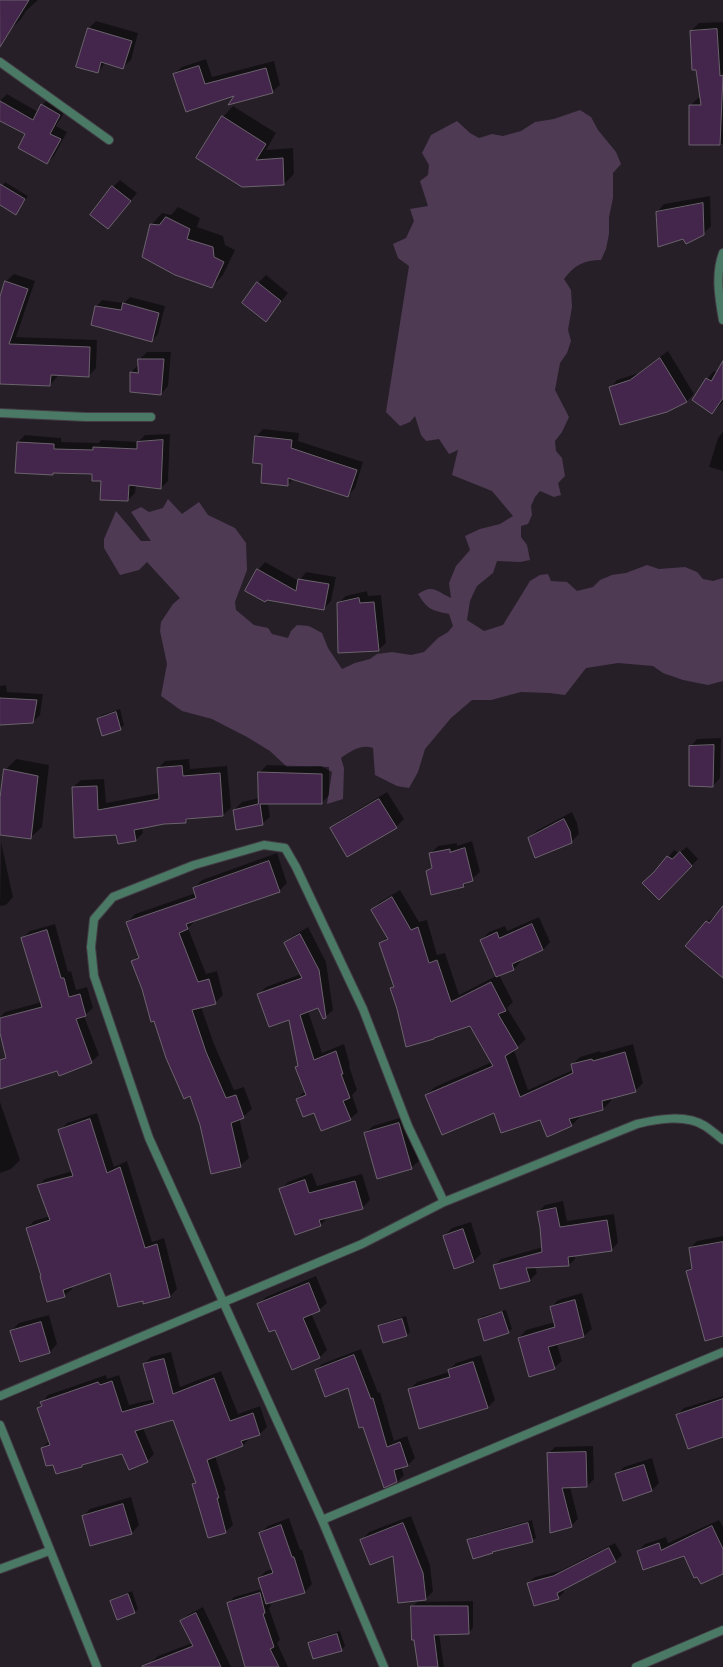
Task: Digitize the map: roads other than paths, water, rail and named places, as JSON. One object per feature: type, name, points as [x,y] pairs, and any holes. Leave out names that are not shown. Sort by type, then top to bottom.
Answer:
[{"type":"street","points":[[0,62],[110,140]]},
{"type":"street","points":[[723,253],[720,261],[718,292],[723,320]]},
{"type":"street","points":[[0,413],[151,418]]},
{"type":"street","points":[[384,1667],[322,1520],[149,1138],[94,976],[91,947],[94,919],[113,897],[194,865],[264,845],[285,848],[296,867],[363,1009],[408,1126],[444,1202]]},
{"type":"street","points":[[0,1396],[362,1244],[444,1202],[637,1124],[652,1120],[670,1118],[688,1121],[704,1125],[723,1140]]},
{"type":"street","points":[[322,1520],[723,1352]]},
{"type":"street","points":[[0,1425],[49,1552],[97,1667]]},
{"type":"street","points":[[0,1569],[49,1552]]},
{"type":"street","points":[[636,1667],[723,1630]]}]
